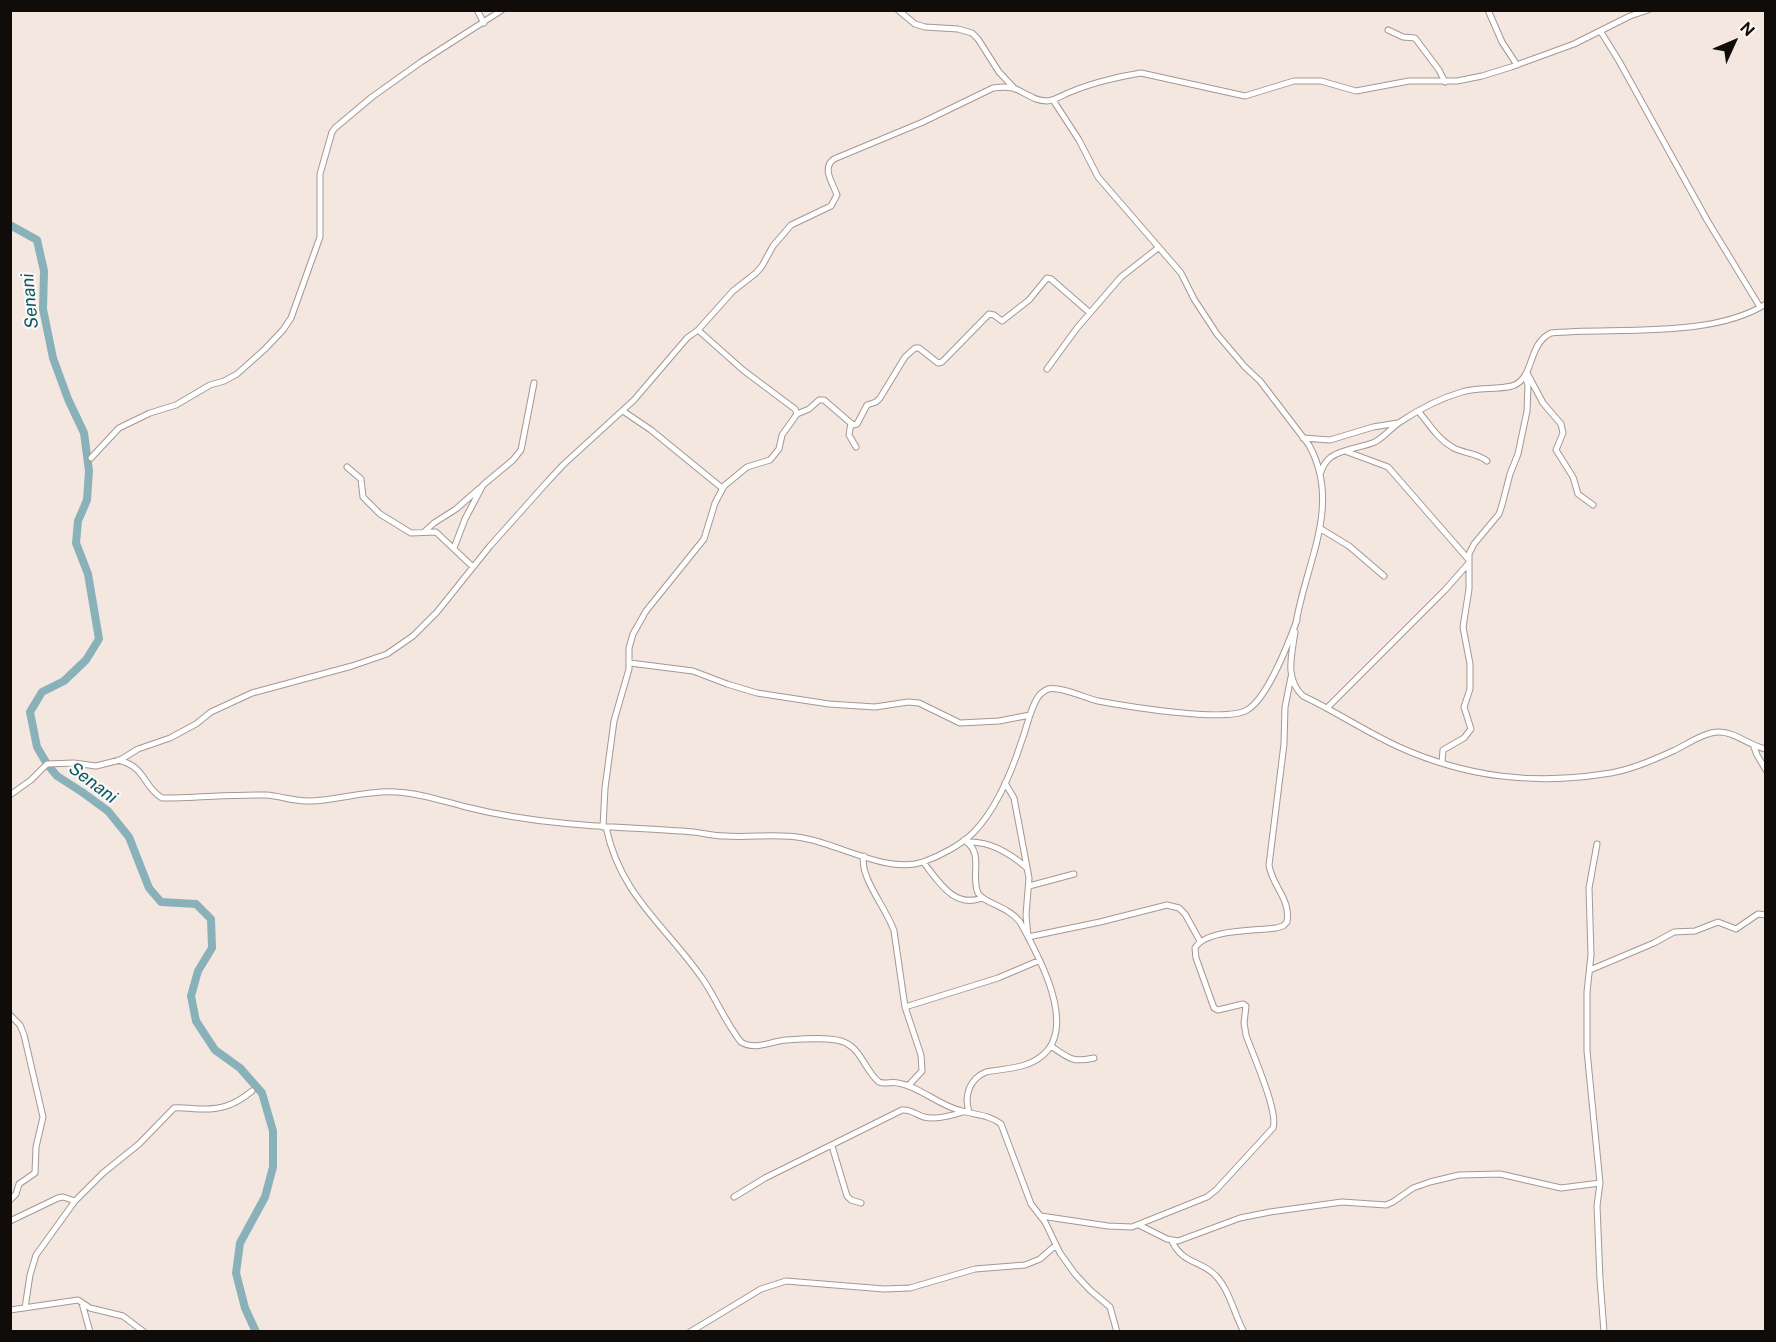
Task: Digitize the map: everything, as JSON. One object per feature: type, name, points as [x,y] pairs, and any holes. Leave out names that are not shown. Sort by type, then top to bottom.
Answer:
[{"type":"street","points":[[477,10],[484,23]]},
{"type":"street","points":[[91,458],[119,428],[132,420],[176,405],[237,374],[283,330],[294,311],[321,237],[318,185],[332,132],[415,66],[502,10]]},
{"type":"street","points":[[898,10],[915,24],[972,33],[999,72],[1015,88],[1036,99],[1053,100],[1074,90],[1141,73],[1245,96],[1294,81],[1321,81],[1356,91],[1409,81],[1445,82],[1482,76],[1516,65],[1574,44],[1647,10]]},
{"type":"street","points":[[1488,10],[1502,42],[1516,65]]},
{"type":"street","points":[[1388,30],[1403,37],[1415,38],[1439,70],[1445,82]]},
{"type":"street","points":[[1601,32],[1732,263],[1766,312]]},
{"type":"street","points":[[10,795],[47,764],[74,763],[96,766],[118,760],[138,748],[170,738],[196,724],[211,712],[252,693],[387,654],[413,636],[437,612],[473,567],[564,464],[623,411],[677,349],[698,330],[733,291],[762,266],[773,246],[791,225],[831,206],[837,195],[827,168],[828,163],[923,122],[993,88],[1015,88]]},
{"type":"street","points":[[1053,100],[1079,140],[1098,177],[1181,273],[1194,299],[1217,334],[1260,381],[1315,456],[1321,472],[1323,505],[1320,529],[1303,589],[1290,665],[1295,686],[1303,696],[1399,747],[1442,762],[1513,778],[1554,780],[1619,771],[1658,758],[1712,733],[1729,734],[1754,747],[1766,749]]},
{"type":"street","points":[[1047,369],[1121,277],[1158,248]]},
{"type":"street","points":[[1090,313],[1047,278],[1029,300],[1002,321],[989,314],[942,362],[938,363],[919,348],[912,350],[895,370],[877,401],[867,405],[857,424],[851,423],[824,400],[819,400],[797,414],[782,435],[779,449],[770,460],[747,467],[722,488],[704,539],[666,584],[637,624],[629,648],[630,663],[614,721],[605,788],[605,827],[617,865],[637,899],[703,979],[741,1042],[754,1046],[784,1040],[844,1042],[856,1051],[876,1080],[884,1084],[894,1082],[908,1086],[947,1107],[994,1118],[1001,1124],[1031,1204],[1041,1216],[1066,1261],[1083,1283],[1110,1307],[1117,1332]]},
{"type":"street","points":[[1442,762],[1443,750],[1464,738],[1471,729],[1464,702],[1470,684],[1470,657],[1463,627],[1469,588],[1468,562],[1474,544],[1496,518],[1502,505],[1518,454],[1527,411],[1526,375],[1539,342],[1551,333],[1690,326],[1736,318],[1761,306]]},
{"type":"street","points":[[698,330],[743,370],[795,408],[797,414]]},
{"type":"street","points":[[1321,472],[1327,461],[1345,451],[1376,441],[1398,423],[1419,411],[1464,391],[1513,386],[1526,375]]},
{"type":"street","points":[[1526,375],[1543,403],[1561,424],[1563,434],[1556,450],[1573,477],[1577,492],[1593,505]]},
{"type":"street","points":[[424,532],[429,526],[456,509],[513,460],[520,450],[534,383]]},
{"type":"street","points":[[623,411],[651,430],[722,488]]},
{"type":"street","points":[[1419,411],[1443,441],[1452,447],[1476,454],[1487,461]]},
{"type":"street","points":[[851,423],[849,435],[856,447]]},
{"type":"street","points":[[1304,438],[1329,440],[1373,427],[1398,423]]},
{"type":"street","points":[[1345,451],[1388,467],[1468,562]]},
{"type":"street","points":[[347,467],[361,479],[364,499],[381,514],[411,533],[436,532],[473,567]]},
{"type":"street","points":[[454,548],[465,519],[483,485]]},
{"type":"street","points":[[1320,529],[1344,542],[1384,576]]},
{"type":"street","points":[[1327,708],[1445,590],[1468,562]]},
{"type":"street","points":[[118,760],[136,767],[157,795],[162,798],[269,795],[311,801],[346,795],[393,792],[423,796],[481,811],[528,819],[720,836],[801,837],[864,856],[902,864],[923,862],[966,841],[984,819],[1005,783],[1030,715],[1042,692],[1053,689],[1091,699],[1146,708],[1208,714],[1238,713],[1248,710],[1258,700],[1279,663],[1297,620]]},
{"type":"street","points":[[630,663],[693,671],[757,693],[829,704],[875,707],[908,702],[919,703],[960,723],[999,721],[1030,715]]},
{"type":"street","points":[[1041,1216],[1115,1227],[1139,1225],[1207,1197],[1267,1135],[1275,1122],[1246,1035],[1244,1023],[1246,1006],[1243,1004],[1224,1009],[1214,1008],[1196,958],[1195,948],[1200,941],[1226,933],[1276,928],[1287,922],[1287,904],[1269,865],[1284,744],[1285,707],[1291,675]]},
{"type":"street","points":[[1754,747],[1756,755],[1766,770]]},
{"type":"street","points":[[1005,783],[1014,798],[1027,868],[1028,937]]},
{"type":"street","points":[[966,841],[980,842],[1000,849],[1027,868]]},
{"type":"street","points":[[966,841],[976,854],[977,891],[981,898],[1014,915],[1028,937],[1050,988],[1056,1009],[1056,1028],[1051,1046],[1043,1055],[1023,1066],[980,1074],[972,1083],[967,1094],[967,1112]]},
{"type":"street","points":[[1597,844],[1589,888],[1590,970],[1587,1051],[1600,1183],[1597,1206],[1604,1332]]},
{"type":"street","points":[[864,856],[863,868],[894,931],[905,1007],[921,1055],[922,1071],[908,1086]]},
{"type":"street","points":[[923,862],[943,888],[953,896],[965,900],[981,898]]},
{"type":"street","points":[[1029,886],[1074,874]]},
{"type":"street","points":[[1028,937],[1167,905],[1174,906],[1185,914],[1200,941]]},
{"type":"street","points":[[1590,970],[1674,932],[1695,931],[1718,922],[1736,929],[1758,914],[1766,915]]},
{"type":"street","points":[[905,1007],[990,981],[1038,961]]},
{"type":"street","points":[[10,1015],[20,1025],[24,1035],[43,1117],[36,1147],[35,1173],[19,1184],[16,1194],[10,1200]]},
{"type":"street","points":[[1051,1046],[1077,1061],[1094,1058]]},
{"type":"street","points":[[24,1308],[36,1256],[75,1201],[103,1173],[139,1144],[174,1108],[228,1107],[252,1091]]},
{"type":"street","points":[[734,1197],[765,1178],[902,1110],[908,1110],[924,1117],[938,1118],[967,1112]]},
{"type":"street","points":[[832,1146],[847,1196],[861,1203]]},
{"type":"street","points":[[1172,1241],[1240,1218],[1270,1212],[1342,1202],[1386,1205],[1413,1188],[1459,1175],[1500,1174],[1561,1188],[1600,1183]]},
{"type":"street","points":[[10,1221],[58,1198],[63,1197],[75,1201]]},
{"type":"street","points":[[1139,1225],[1172,1241],[1185,1257],[1217,1277],[1244,1332]]},
{"type":"street","points":[[690,1332],[753,1293],[786,1281],[884,1289],[910,1288],[975,1269],[1025,1266],[1041,1259],[1056,1245]]},
{"type":"street","points":[[10,1310],[72,1300],[81,1302],[90,1308],[123,1316],[144,1332]]},
{"type":"street","points":[[81,1302],[90,1332]]},
{"type":"waterway","name":"Senani","points":[[10,225],[37,240],[44,271],[43,309],[53,358],[84,433],[89,471],[87,500],[78,521],[76,543],[88,574],[99,639],[86,660],[64,681],[42,692],[30,712],[37,747],[57,776],[108,811],[129,837],[149,888],[161,902],[196,904],[211,919],[212,948],[198,971],[191,996],[196,1021],[215,1050],[240,1068],[262,1093],[273,1131],[273,1167],[265,1197],[240,1243],[236,1273],[245,1308],[256,1332]]}]
